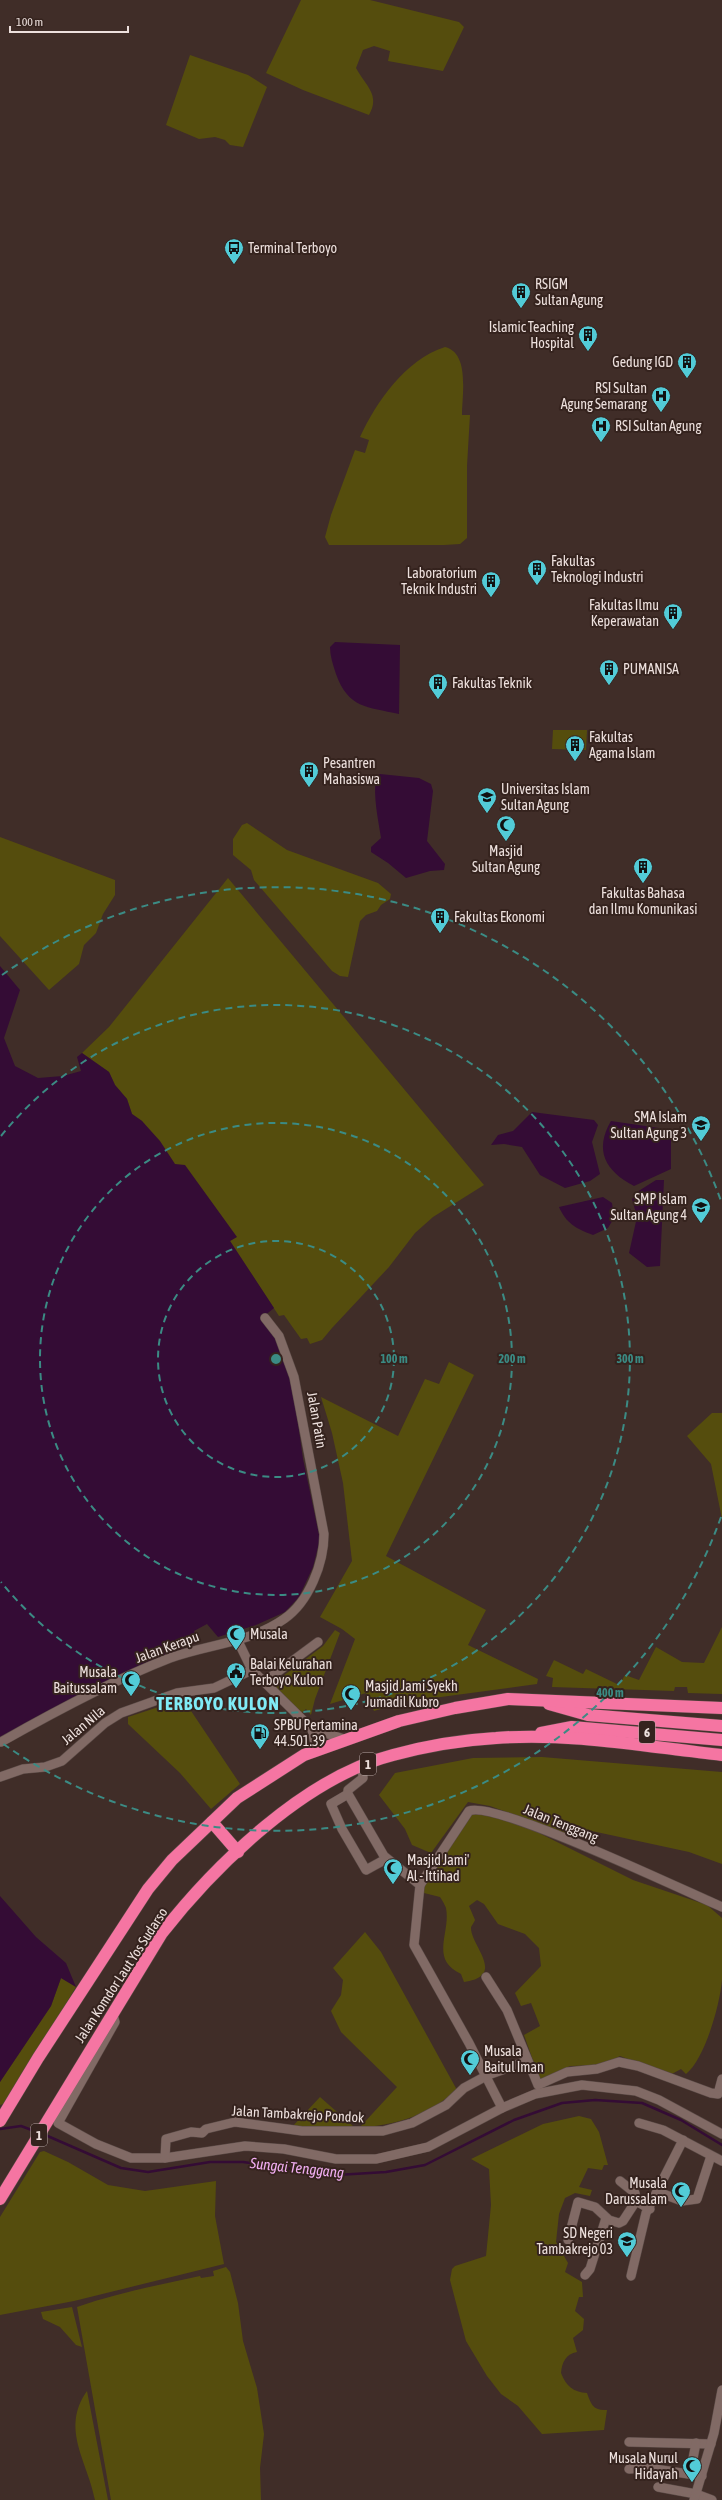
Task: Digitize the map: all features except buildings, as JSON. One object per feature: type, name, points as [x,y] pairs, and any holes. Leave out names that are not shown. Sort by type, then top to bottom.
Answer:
[{"type":"highway","name":"Jalan Komdor Laut Yos Sudarso","points":[[0,2121],[38,2058],[148,1890],[172,1860],[212,1822],[256,1785],[316,1749],[432,1712],[486,1702],[526,1698],[722,1708]]},
{"type":"highway","name":"6","points":[[526,1698],[588,1714],[722,1726]]},
{"type":"highway","name":"6","points":[[522,1737],[572,1727],[722,1740]]},
{"type":"highway","name":"Jalan Komdor Laut Yos Sudarso","points":[[0,2199],[162,1933],[189,1899],[238,1852],[305,1796],[362,1766],[393,1755],[466,1741],[522,1737],[601,1741],[722,1755]]},
{"type":"highway","points":[[212,1822],[238,1852]]},
{"type":"street","name":"Jalan Patin","points":[[238,1641],[284,1619],[301,1602],[322,1556],[324,1534],[294,1377],[279,1336],[265,1318]]},
{"type":"street","points":[[238,1641],[252,1670],[312,1729],[344,1739]]},
{"type":"street","name":"Jalan Kerapu","points":[[0,1742],[142,1670],[198,1649],[238,1641]]},
{"type":"street","points":[[264,1682],[318,1642]]},
{"type":"street","name":"Jalan Nila","points":[[0,1777],[23,1769],[45,1767],[62,1761],[105,1723],[121,1713],[177,1693],[214,1688],[252,1670]]},
{"type":"street","points":[[312,1729],[316,1749]]},
{"type":"street","points":[[362,1766],[363,1778],[348,1790],[348,1794],[331,1804],[356,1854],[366,1870],[386,1858]]},
{"type":"street","points":[[348,1794],[386,1858],[420,1885],[414,1945],[469,2043],[502,2108]]},
{"type":"street","name":"Jalan Tenggang","points":[[420,1885],[469,1811],[480,1809],[510,1817],[564,1838],[722,1907]]},
{"type":"street","points":[[486,1977],[507,2010],[521,2040],[527,2061],[538,2085],[567,2072],[597,2069],[619,2062],[638,2066],[711,2093],[718,2094],[722,2079]]},
{"type":"street","points":[[113,2015],[115,2022],[106,2040],[58,2123],[96,2144],[131,2158],[165,2158],[224,2148],[255,2146],[336,2158],[378,2158],[432,2145],[502,2108],[538,2093],[574,2085],[620,2088],[655,2098],[722,2134]]},
{"type":"street","name":"Jalan Tambakrejo Pondok","points":[[165,2158],[166,2139],[191,2132],[202,2134],[206,2129],[235,2122],[302,2131],[383,2131],[412,2123],[430,2114],[464,2088],[485,2077],[527,2061]]},
{"type":"street","points":[[638,2123],[683,2140],[722,2161]]},
{"type":"street","points":[[631,2276],[639,2238],[650,2209],[683,2140]]},
{"type":"street","points":[[658,2192],[682,2201],[697,2199],[711,2156]]},
{"type":"street","points":[[568,2240],[578,2202],[595,2207],[604,2214],[606,2218],[620,2223],[636,2201],[635,2193],[620,2181]]},
{"type":"street","points":[[636,2201],[650,2209]]},
{"type":"street","points":[[585,2275],[590,2269],[606,2218]]},
{"type":"street","points":[[695,2497],[711,2444],[722,2390]]},
{"type":"street","points":[[629,2442],[711,2444]]},
{"type":"street","points":[[682,2491],[696,2443]]},
{"type":"street","points":[[629,2468],[648,2468],[702,2476]]},
{"type":"street","points":[[658,2487],[682,2491],[695,2497],[712,2500]]},
{"type":"shaded area","points":[[301,0],[370,0],[459,22],[464,27],[443,71],[388,61],[390,51],[374,46],[363,50],[356,68],[373,96],[372,108],[369,115],[303,90],[266,73]]},
{"type":"shaded area","points":[[190,55],[248,75],[267,87],[243,147],[230,145],[225,140],[215,137],[199,139],[166,125]]},
{"type":"shaded area","points":[[445,347],[453,351],[458,357],[463,376],[462,415],[470,415],[467,466],[467,538],[460,544],[444,545],[329,545],[325,537],[331,515],[355,450],[365,453],[369,440],[360,437],[367,423],[384,396],[405,372],[417,361]]},
{"type":"shaded area","points":[[335,642],[400,645],[399,714],[377,710],[360,704],[346,694],[336,674],[331,657],[330,647]]},
{"type":"shaded area","points":[[553,730],[587,730],[586,750],[552,749]]},
{"type":"shaded area","points":[[380,774],[419,778],[431,784],[433,791],[427,841],[445,864],[444,870],[430,871],[406,878],[388,863],[371,852],[371,847],[381,838],[375,792],[376,777]]},
{"type":"shaded area","points":[[247,823],[287,850],[378,883],[391,894],[390,899],[381,905],[377,911],[366,915],[360,921],[348,977],[340,976],[332,971],[254,880],[251,870],[233,855],[233,839],[242,825]]},
{"type":"shaded area","points":[[0,837],[115,880],[115,895],[103,914],[96,933],[84,945],[79,964],[49,990],[0,936]]},
{"type":"shaded area","points":[[228,878],[484,1185],[433,1217],[415,1233],[389,1267],[322,1340],[310,1344],[307,1338],[301,1339],[284,1315],[279,1316],[230,1241],[236,1237],[175,1165],[142,1121],[132,1114],[127,1099],[115,1085],[109,1072],[82,1053],[109,1027]]},
{"type":"shaded area","points":[[0,966],[20,990],[4,1038],[15,1066],[38,1078],[63,1076],[81,1071],[77,1057],[82,1053],[109,1072],[115,1085],[127,1099],[132,1114],[142,1121],[160,1141],[175,1164],[185,1165],[237,1237],[230,1241],[274,1308],[263,1317],[282,1348],[292,1380],[303,1459],[320,1539],[313,1567],[299,1597],[285,1612],[256,1625],[218,1637],[207,1624],[194,1631],[199,1642],[142,1664],[0,1739]]},
{"type":"shaded area","points":[[532,1112],[594,1120],[598,1125],[592,1142],[600,1174],[590,1181],[565,1188],[540,1175],[522,1147],[504,1144],[491,1145],[498,1135],[513,1131]]},
{"type":"shaded area","points":[[611,1121],[659,1128],[660,1136],[667,1139],[671,1138],[671,1169],[634,1186],[616,1174],[605,1159],[603,1150],[603,1141]]},
{"type":"shaded area","points":[[656,1180],[664,1180],[660,1266],[647,1267],[629,1253],[637,1217],[632,1199],[637,1192]]},
{"type":"shaded area","points":[[603,1197],[612,1203],[614,1218],[608,1228],[593,1235],[572,1225],[559,1207]]},
{"type":"shaded area","points":[[449,1362],[474,1375],[386,1556],[486,1610],[468,1645],[538,1679],[537,1684],[426,1699],[424,1696],[374,1711],[366,1693],[330,1704],[355,1639],[342,1629],[320,1617],[352,1561],[343,1483],[332,1433],[321,1397],[398,1436],[425,1379],[439,1384]]},
{"type":"shaded area","points":[[712,1413],[722,1413],[722,1519],[711,1464],[687,1436]]},
{"type":"shaded area","points":[[722,1627],[722,1694],[688,1693],[687,1687],[675,1687],[674,1691],[552,1687],[553,1678],[546,1676],[554,1660],[583,1674],[586,1669],[619,1685],[625,1675],[639,1680],[656,1647],[682,1662],[704,1663]]},
{"type":"shaded area","points":[[335,1630],[340,1633],[315,1699],[311,1715],[306,1709],[300,1714],[271,1685],[323,1646]]},
{"type":"shaded area","points":[[183,1699],[240,1784],[211,1809],[180,1773],[128,1724],[128,1717]]},
{"type":"shaded area","points":[[542,1757],[722,1772],[722,1864],[689,1852],[578,1828],[569,1835],[490,1806],[468,1802],[431,1853],[412,1845],[405,1829],[379,1795],[395,1773],[473,1758]]},
{"type":"shaded area","points":[[473,1810],[527,1827],[633,1880],[707,1905],[722,1918],[722,1980],[715,2016],[699,2056],[693,2067],[686,2074],[681,2069],[670,2075],[620,2056],[603,2065],[570,2066],[540,2080],[524,2035],[540,2026],[531,2003],[521,2006],[515,1993],[541,1966],[539,1948],[525,1934],[498,1924],[484,1904],[477,1900],[469,1906],[475,1920],[471,1928],[472,1935],[484,1960],[485,1967],[483,1974],[477,1979],[464,1982],[461,1974],[451,1968],[446,1961],[444,1953],[443,1945],[447,1917],[446,1907],[440,1897],[424,1893],[421,1878]]},
{"type":"shaded area","points":[[0,1896],[36,1937],[66,1963],[76,1987],[61,1978],[51,2006],[0,2082]]},
{"type":"shaded area","points":[[365,1932],[381,1952],[457,2090],[438,2104],[399,2121],[359,2127],[292,2127],[320,2097],[353,2126],[361,2126],[397,2087],[341,2032],[331,2011],[341,1995],[343,1980],[333,1968]]},
{"type":"shaded area","points":[[61,1978],[76,1987],[6,2103],[0,2105],[0,2082],[51,2006]]},
{"type":"shaded area","points":[[579,2116],[591,2119],[599,2132],[608,2165],[604,2165],[602,2170],[588,2168],[579,2187],[592,2190],[590,2196],[575,2193],[565,2198],[559,2214],[556,2242],[568,2263],[565,2272],[582,2282],[583,2297],[579,2297],[575,2311],[584,2319],[583,2330],[573,2338],[577,2352],[565,2359],[562,2365],[561,2373],[571,2388],[587,2393],[593,2406],[602,2410],[607,2410],[604,2430],[542,2434],[518,2406],[501,2394],[487,2376],[466,2341],[450,2280],[452,2269],[455,2266],[486,2256],[491,2205],[489,2169],[471,2159],[543,2124]]},
{"type":"shaded area","points":[[44,2151],[68,2162],[108,2185],[145,2191],[216,2181],[215,2216],[224,2264],[74,2301],[0,2315],[0,2217],[40,2152]]},
{"type":"shaded area","points":[[226,2267],[230,2272],[238,2303],[243,2341],[257,2388],[264,2434],[260,2468],[261,2500],[111,2500],[77,2307],[122,2293],[200,2276],[201,2278],[214,2276],[213,2271]]},
{"type":"shaded area","points":[[72,2307],[82,2347],[76,2345],[60,2327],[43,2319],[41,2312]]},
{"type":"shaded area","points":[[87,2391],[108,2500],[95,2500],[92,2486],[78,2446],[76,2419],[79,2405]]},
{"type":"waterway","name":"Sungai Tenggang","points":[[43,2134],[121,2168],[148,2172],[210,2162],[243,2162],[337,2175],[386,2172],[425,2165],[514,2120],[562,2103],[595,2100],[642,2103],[681,2120],[722,2145]]},
{"type":"waterway","name":"Sungai Tenggang","points":[[0,2129],[21,2126],[37,2132]]},
{"type":"place","name":"Terminal Terboyo","points":[[234,265]]},
{"type":"place","name":"RSIGM Sultan Agung","points":[[521,309]]},
{"type":"place","name":"Islamic Teaching Hospital","points":[[588,352]]},
{"type":"place","name":"Gedung IGD","points":[[687,379]]},
{"type":"place","name":"RSI Sultan Agung Semarang","points":[[661,413]]},
{"type":"place","name":"RSI Sultan Agung","points":[[601,443]]},
{"type":"place","name":"Fakultas Teknologi Industri","points":[[537,586]]},
{"type":"place","name":"Laboratorium Teknik Industri","points":[[491,598]]},
{"type":"place","name":"Fakultas Ilmu Keperawatan","points":[[673,630]]},
{"type":"place","name":"PUMANISA","points":[[609,686]]},
{"type":"place","name":"Fakultas Teknik","points":[[438,700]]},
{"type":"place","name":"Fakultas Agama Islam","points":[[575,762]]},
{"type":"place","name":"Pesantren Mahasiswa","points":[[309,788]]},
{"type":"place","name":"Universitas Islam Sultan Agung","points":[[487,814]]},
{"type":"place","name":"Masjid Sultan Agung","points":[[506,842]]},
{"type":"place","name":"Fakultas Bahasa dan Ilmu Komunikasi","points":[[643,884]]},
{"type":"place","name":"Fakultas Ekonomi","points":[[440,934]]},
{"type":"place","name":"SMA Islam Sultan Agung 3","points":[[701,1142]]},
{"type":"place","name":"SMP Islam Sultan Agung 4","points":[[701,1224]]},
{"type":"place","name":"Musala","points":[[236,1651]]},
{"type":"place","name":"Balai Kelurahan Terboyo Kulon","points":[[236,1689]]},
{"type":"place","name":"Musala Baitussalam","points":[[131,1697]]},
{"type":"place","name":"Masjid Jami Syekh Jumadil Kubro","points":[[351,1711]]},
{"type":"place","name":"SPBU Pertamina 44.501.39","points":[[260,1750]]},
{"type":"place","name":"Masjid Jami' Al - Ittihad","points":[[393,1885]]},
{"type":"place","name":"Musala Baitul Iman","points":[[470,2076]]},
{"type":"place","name":"Musala Darussalam","points":[[681,2208]]},
{"type":"place","name":"SD Negeri Tambakrejo 03","points":[[627,2258]]},
{"type":"place","name":"Musala Nurul Hidayah","points":[[692,2483]]},
{"type":"district","name":"TERBOYO KULON","points":[[218,1704]]}]
